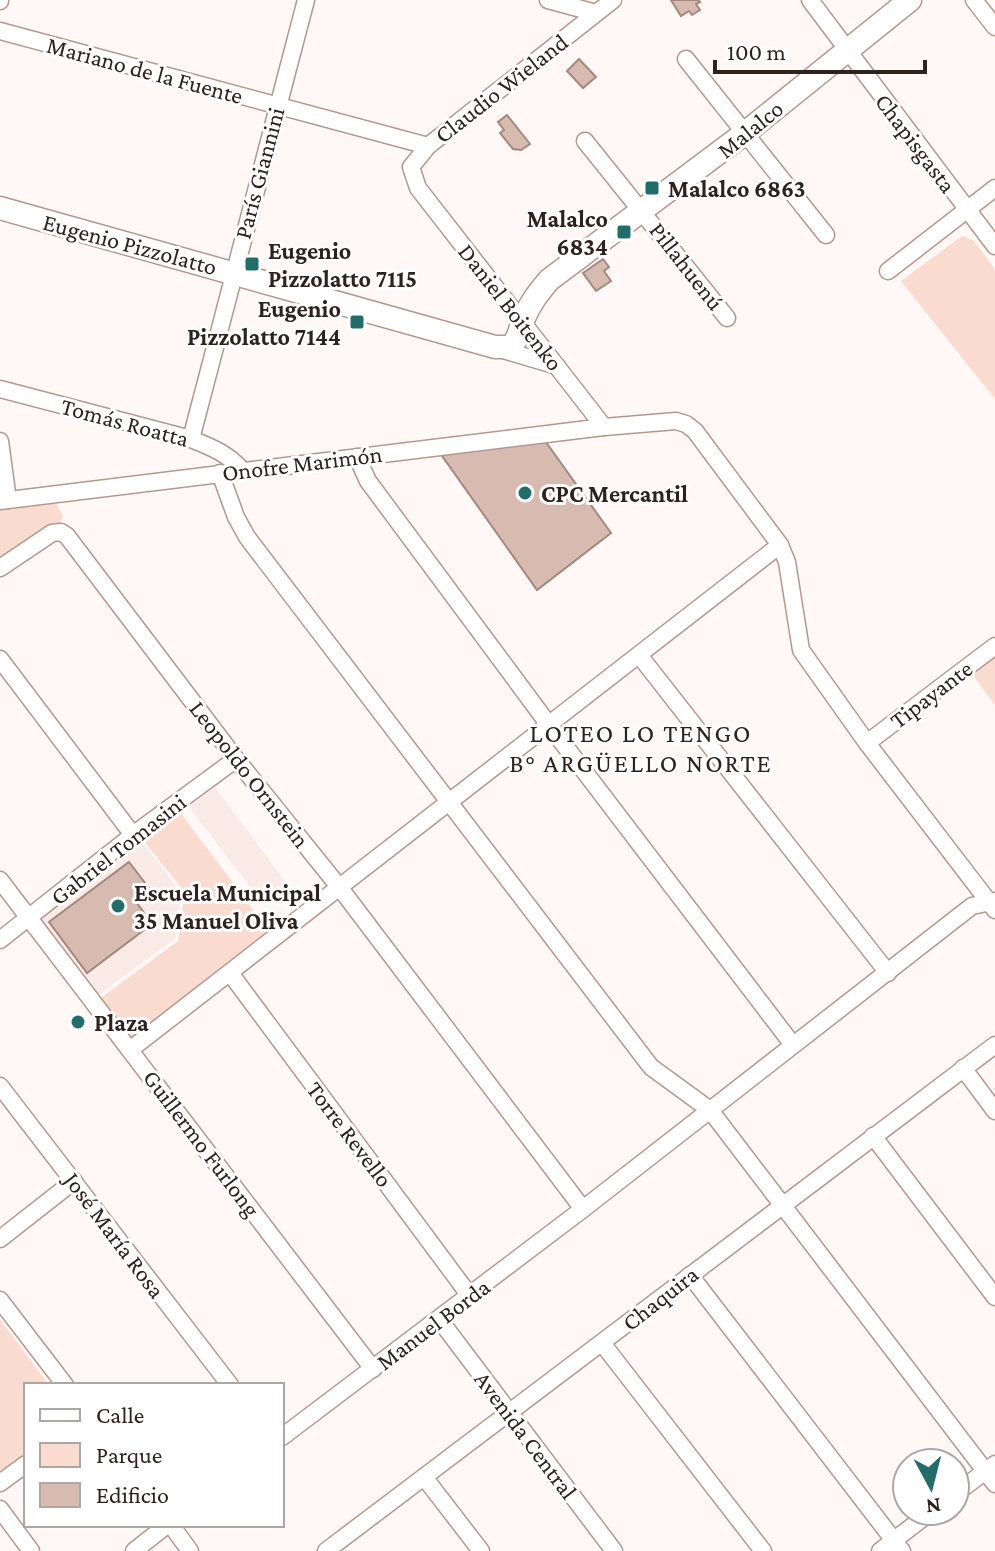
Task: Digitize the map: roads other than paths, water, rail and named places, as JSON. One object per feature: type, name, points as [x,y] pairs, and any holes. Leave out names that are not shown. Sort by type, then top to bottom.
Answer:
[{"type":"main road","name":"Malalco","points":[[522,321],[534,298],[549,280],[745,133],[910,0]]},
{"type":"main road","name":"Eugenio Pizzolatto","points":[[0,208],[495,347]]},
{"type":"main road","points":[[495,347],[510,347],[517,341],[522,321]]},
{"type":"street","name":"París Giannini","points":[[191,439],[306,0]]},
{"type":"street","points":[[548,0],[596,13]]},
{"type":"street","name":"Claudio Wieland","points":[[418,188],[411,167],[428,146],[612,0]]},
{"type":"street","name":"Chapisgasta","points":[[810,0],[995,246]]},
{"type":"street","points":[[974,0],[995,27]]},
{"type":"street","name":"Mariano de la Fuente","points":[[0,31],[428,146]]},
{"type":"street","points":[[686,59],[826,235]]},
{"type":"street","name":"Pillahuenú","points":[[585,141],[727,318]]},
{"type":"street","name":"Daniel Boitenko","points":[[418,188],[604,427]]},
{"type":"street","points":[[888,271],[995,188]]},
{"type":"street","points":[[495,347],[557,366]]},
{"type":"street","name":"Tomás Roatta","points":[[0,389],[191,439],[217,449],[233,459],[242,470]]},
{"type":"street","name":"Onofre Marimón","points":[[4,500],[604,427],[676,421],[695,431],[780,545]]},
{"type":"street","points":[[0,441],[4,500]]},
{"type":"street","points":[[357,457],[368,481],[793,1045]]},
{"type":"street","points":[[220,473],[247,537],[651,1067],[710,1110],[992,1473],[971,1485]]},
{"type":"street","name":"Leopoldo Ornstein","points":[[0,568],[52,533],[61,532],[67,536],[236,759],[340,888],[583,1209]]},
{"type":"street","points":[[131,1049],[780,545],[787,562],[801,650],[867,743],[993,904]]},
{"type":"street","name":"Tipayante","points":[[867,743],[995,646]]},
{"type":"street","points":[[639,655],[888,973]]},
{"type":"street","points":[[0,659],[133,835]]},
{"type":"street","name":"Gabriel Tomasini","points":[[0,940],[236,759]]},
{"type":"street","name":"Guillermo Furlong","points":[[0,880],[373,1369]]},
{"type":"street","points":[[710,1110],[972,906],[993,904]]},
{"type":"street","name":"Torre Revello","points":[[230,973],[470,1296]]},
{"type":"street","name":"Chaquira","points":[[332,1549],[995,1045]]},
{"type":"street","points":[[963,1068],[995,1111]]},
{"type":"street","name":"José María Rosa","points":[[0,1086],[228,1383]]},
{"type":"street","name":"Manuel Borda","points":[[284,1436],[710,1110]]},
{"type":"street","points":[[873,1136],[995,1297]]},
{"type":"street","points":[[0,1239],[74,1181]]},
{"type":"street","points":[[690,1275],[898,1546]]},
{"type":"street","points":[[0,1300],[63,1383]]},
{"type":"street","name":"Avenida Central","points":[[439,1319],[614,1551]]},
{"type":"street","points":[[602,1343],[763,1551]]},
{"type":"street","points":[[0,1483],[24,1465]]},
{"type":"street","points":[[424,1477],[481,1551]]},
{"type":"street","points":[[0,1509],[31,1551]]},
{"type":"street","points":[[134,1551],[166,1527]]},
{"type":"street","points":[[171,1527],[190,1551]]},
{"type":"street","points":[[880,1551],[898,1546],[916,1527]]},
{"type":"place","name":"Malalco 6863","points":[[652,188]]},
{"type":"place","name":"Malalco 6834","points":[[624,232]]},
{"type":"place","name":"Eugenio Pizzolatto 7115","points":[[252,264]]},
{"type":"place","name":"Eugenio Pizzolatto 7144","points":[[357,322]]},
{"type":"place","name":"CPC Mercantil","points":[[525,493]]},
{"type":"place","name":"Escuela Municipal 35 Manuel Oliva","points":[[118,906]]},
{"type":"place","name":"Plaza","points":[[78,1022]]},
{"type":"district","name":"LOTEO LO TENGO B° ARGÜELLO NORTE","points":[[641,748]]}]
